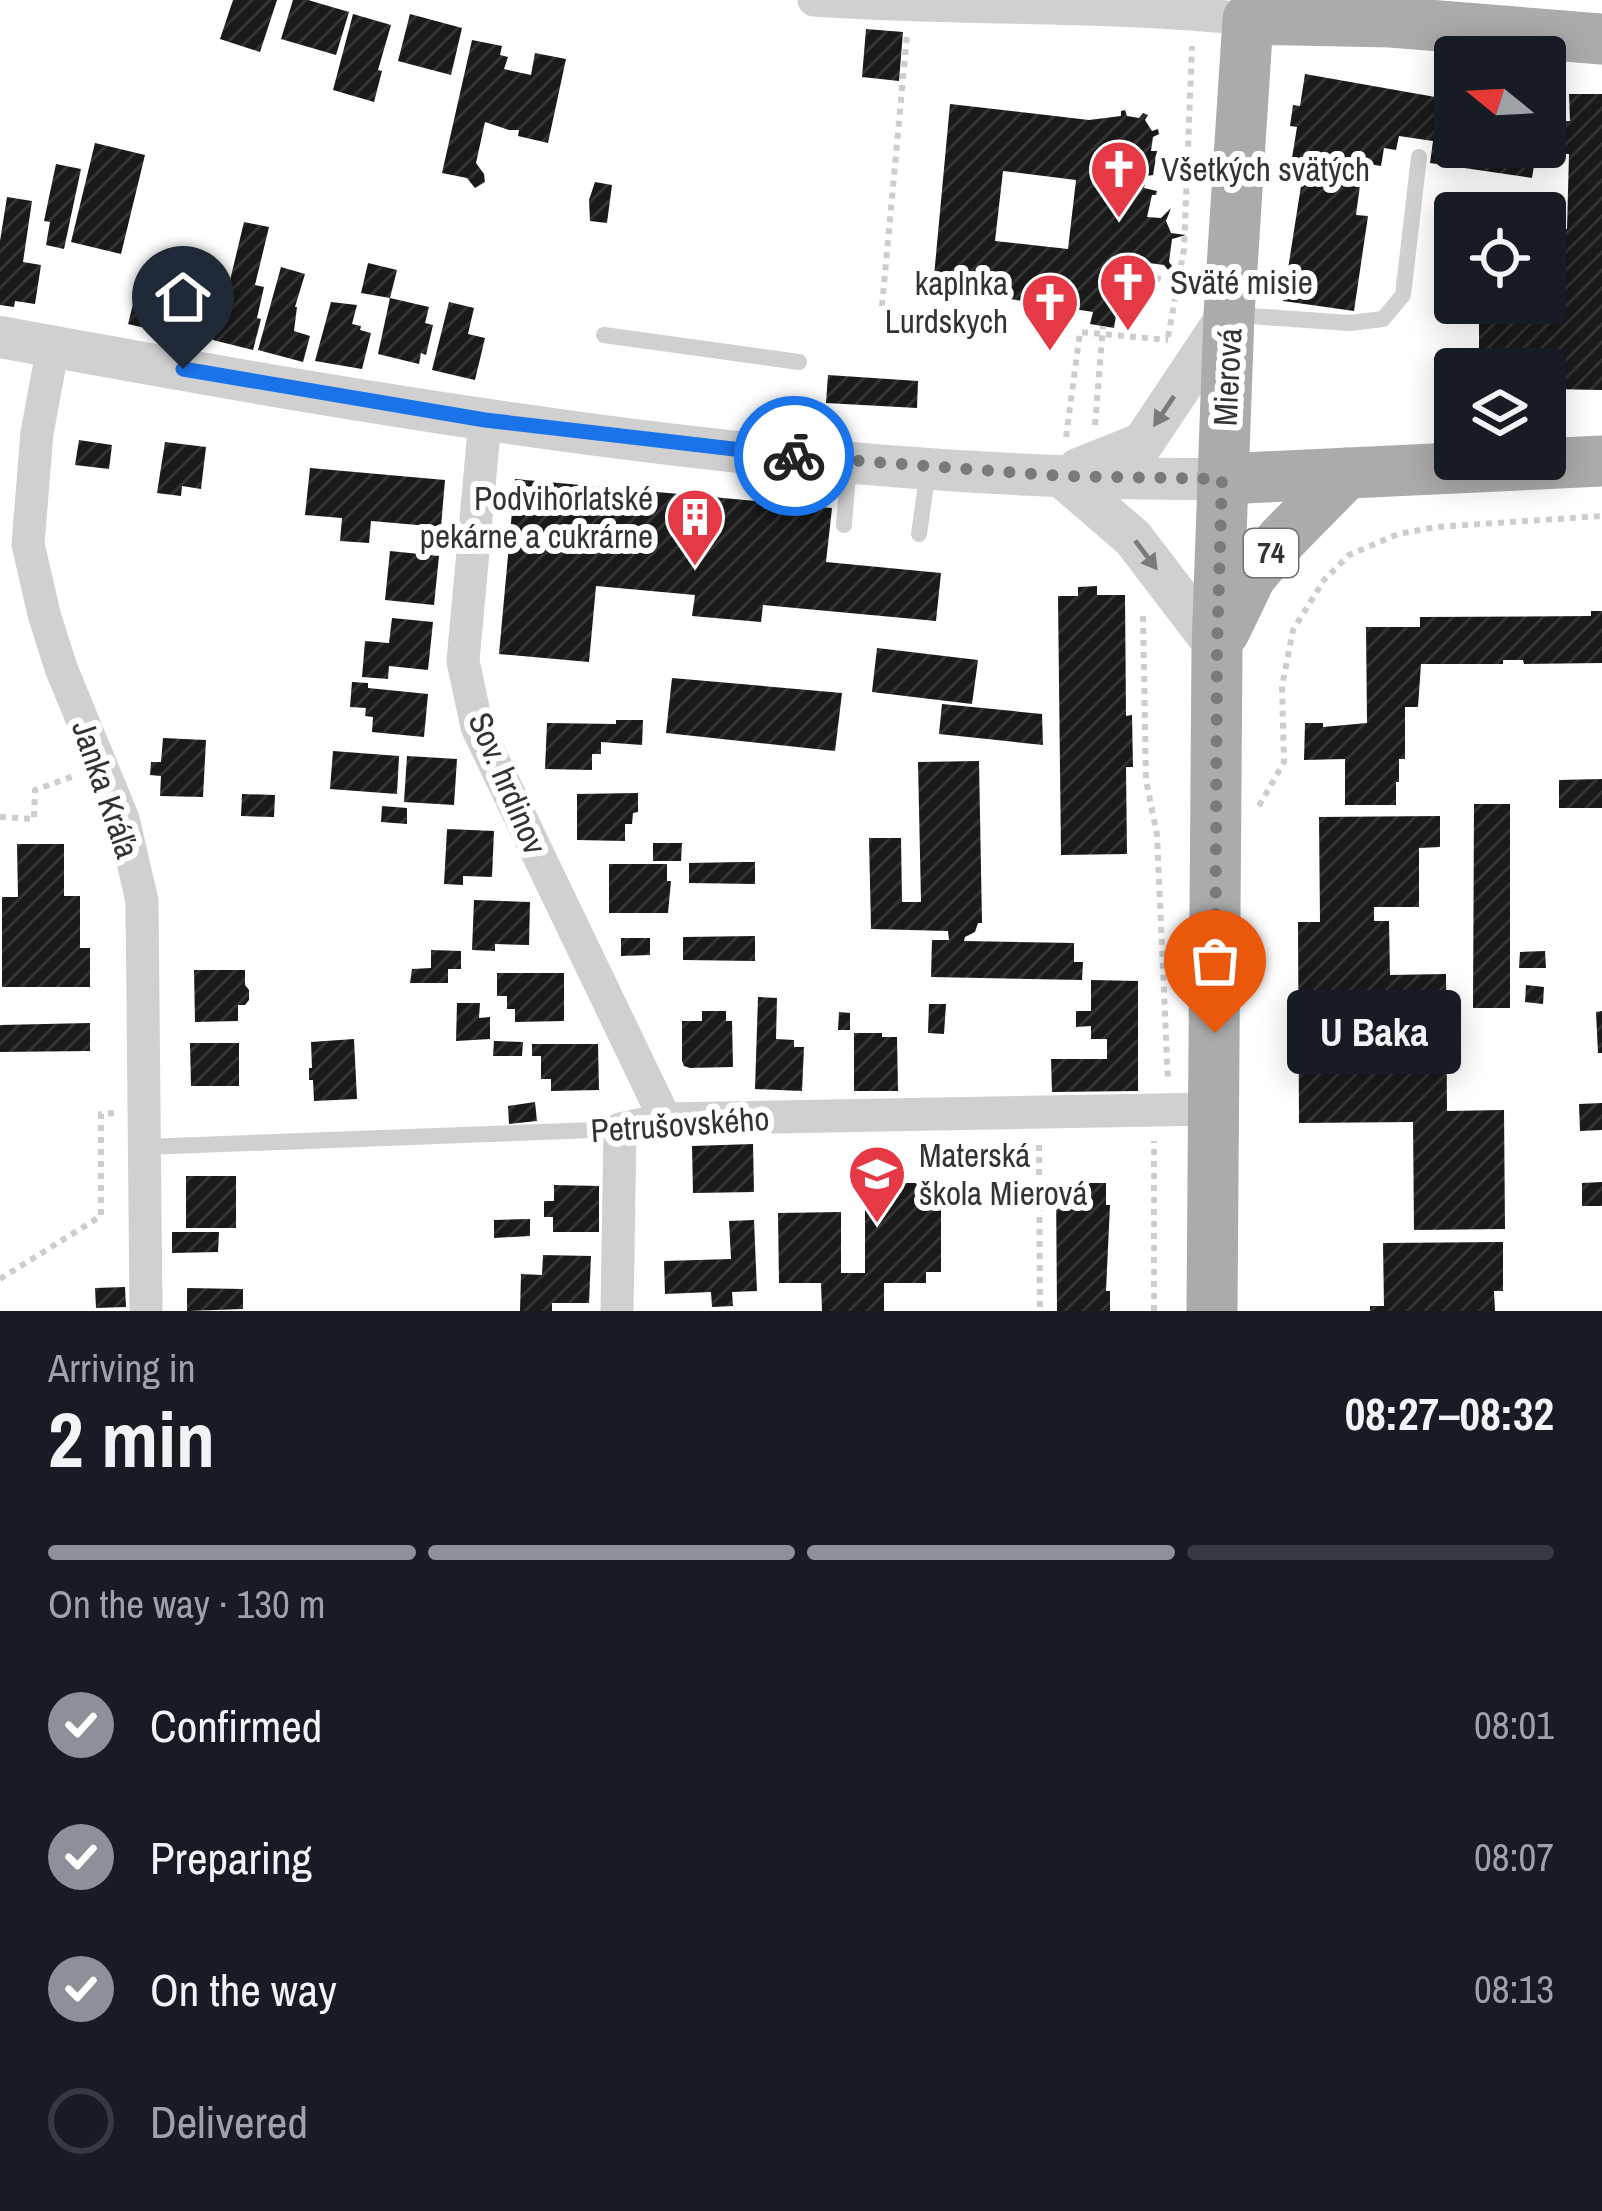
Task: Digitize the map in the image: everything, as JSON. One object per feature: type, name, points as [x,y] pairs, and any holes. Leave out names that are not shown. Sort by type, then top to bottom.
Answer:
[{"type":"main road","points":[[1250,6],[1380,11],[1601,31]]},
{"type":"main road","name":"Mierová","points":[[1212,1311],[1217,648],[1229,314],[1250,6]]},
{"type":"main road","points":[[1222,479],[1602,460]]},
{"type":"main road","name":"74","points":[[1217,648],[1251,576],[1347,473]]},
{"type":"street","points":[[814,0],[1193,14],[1250,6]]},
{"type":"street","points":[[1062,462],[1143,443],[1229,314]]},
{"type":"street","points":[[0,337],[485,420],[928,468],[1062,462],[1222,479]]},
{"type":"street","name":"Janka Kráľa","points":[[53,347],[37,433],[28,544],[61,668],[123,819],[142,901],[146,1311]]},
{"type":"street","name":"Sov. hrdinov","points":[[485,420],[463,661],[477,727],[665,1119]]},
{"type":"street","points":[[1062,462],[1133,538],[1217,648]]},
{"type":"street","name":"Petrušovského","points":[[620,1129],[665,1119],[1214,1108]]},
{"type":"street","points":[[617,1311],[620,1129]]},
{"type":"lane","points":[[1229,314],[1350,323],[1383,319],[1403,295],[1419,157]]},
{"type":"lane","points":[[604,335],[799,362]]},
{"type":"lane","points":[[844,525],[849,461]]},
{"type":"lane","points":[[919,534],[928,468]]},
{"type":"lane","name":"Petrušovského","points":[[145,1147],[620,1129]]},
{"type":"path","points":[[882,306],[909,5]]},
{"type":"path","points":[[1165,356],[1184,249],[1193,14]]},
{"type":"path","points":[[1144,276],[1178,282]]},
{"type":"path","points":[[1062,462],[1080,332],[1102,330],[1168,340]]},
{"type":"path","points":[[1093,441],[1102,330]]},
{"type":"path","points":[[1249,823],[1284,762],[1282,686],[1293,630],[1324,580],[1349,556],[1398,534],[1436,527],[1602,516]]},
{"type":"path","points":[[1141,606],[1146,780],[1157,835],[1168,1086]]},
{"type":"path","points":[[0,818],[34,819],[35,790],[101,765]]},
{"type":"path","points":[[1038,1111],[1040,1311]]},
{"type":"path","points":[[0,1279],[101,1216],[101,1114]]},
{"type":"path","points":[[1154,1131],[1154,1311]]},
{"type":"path","points":[[1154,1223],[1166,1224]]},
{"type":"building","points":[[233,0],[277,0],[260,52],[220,39]]},
{"type":"building","points":[[293,0],[349,12],[336,55],[281,39]]},
{"type":"building","points":[[353,14],[391,25],[374,102],[333,90]]},
{"type":"building","points":[[410,14],[462,28],[451,75],[398,61]]},
{"type":"building","points":[[866,29],[903,32],[899,81],[862,77]]},
{"type":"building","points":[[472,40],[502,46],[500,55],[508,57],[504,69],[531,75],[535,53],[566,59],[548,143],[485,122],[476,163],[485,182],[475,188],[467,178],[442,173]]},
{"type":"building","points":[[1305,74],[1434,97],[1434,164],[1430,163],[1433,141],[1399,136],[1396,150],[1384,148],[1381,166],[1363,163],[1356,215],[1368,216],[1354,311],[1283,301],[1305,160],[1292,158],[1297,127],[1290,126],[1293,105],[1300,106]]},
{"type":"building","points":[[1569,94],[1602,94],[1602,390],[1566,389],[1566,348],[1479,348],[1479,324],[1566,324]]},
{"type":"building","points":[[950,104],[1089,120],[1121,116],[1125,110],[1127,116],[1148,115],[1145,120],[1159,134],[1153,137],[1151,151],[1157,151],[1153,175],[1147,176],[1144,188],[1157,191],[1147,217],[1161,218],[1171,208],[1166,221],[1171,233],[1186,235],[1172,239],[1169,271],[1164,265],[1141,262],[1133,319],[1116,316],[1114,328],[1090,324],[1093,312],[933,287]],"holes":[[[1003,171],[1076,180],[1068,249],[995,241]]]},
{"type":"building","points":[[95,143],[145,155],[121,254],[71,242]]},
{"type":"building","points":[[56,164],[81,169],[64,249],[46,245],[50,222],[44,221]]},
{"type":"building","points":[[1464,168],[1534,168],[1532,178]]},
{"type":"building","points":[[595,182],[612,185],[607,223],[590,221],[589,200]]},
{"type":"building","points":[[7,197],[32,201],[23,262],[41,265],[35,304],[0,305],[0,241]]},
{"type":"building","points":[[244,222],[269,227],[255,285],[264,287],[253,350],[213,340]]},
{"type":"building","points":[[368,263],[397,270],[390,298],[361,293]]},
{"type":"building","points":[[281,267],[305,274],[294,331],[310,336],[303,362],[258,350]]},
{"type":"building","points":[[142,269],[163,274],[156,302],[169,305],[162,332],[128,324]]},
{"type":"building","points":[[184,270],[203,275],[194,310],[209,314],[202,342],[166,332]]},
{"type":"building","points":[[390,298],[429,307],[425,323],[433,325],[419,364],[378,354]]},
{"type":"building","points":[[331,302],[357,305],[352,324],[371,333],[362,369],[315,361]]},
{"type":"building","points":[[449,302],[474,308],[468,334],[485,338],[475,380],[432,370]]},
{"type":"building","points":[[828,375],[918,381],[917,408],[826,403]]},
{"type":"building","points":[[79,440],[112,445],[109,469],[75,465]]},
{"type":"building","points":[[165,442],[206,447],[201,489],[182,486],[181,496],[157,493]]},
{"type":"building","points":[[310,468],[445,480],[441,527],[371,521],[369,543],[340,541],[342,518],[305,515]]},
{"type":"building","name":"Podvihorlatské pekárne a cukrárne","points":[[515,479],[832,508],[826,562],[941,573],[936,621],[763,605],[761,622],[692,616],[695,595],[596,586],[589,662],[499,654]]},
{"type":"building","points":[[390,551],[439,556],[434,605],[385,600]]},
{"type":"building","points":[[1097,586],[1097,595],[1125,595],[1126,716],[1132,715],[1133,767],[1126,767],[1127,854],[1061,855],[1058,596],[1078,596],[1078,587]]},
{"type":"building","points":[[1591,611],[1602,611],[1602,663],[1421,664],[1418,707],[1405,707],[1405,759],[1399,759],[1396,805],[1345,805],[1345,759],[1304,760],[1305,723],[1323,723],[1323,727],[1367,723],[1366,627],[1420,627],[1420,617],[1591,616]]},
{"type":"building","points":[[392,618],[433,622],[428,670],[389,666],[388,679],[362,677],[365,641],[389,643]]},
{"type":"building","points":[[877,648],[978,660],[972,704],[872,692]]},
{"type":"building","points":[[672,678],[842,693],[835,751],[666,733]]},
{"type":"building","points":[[352,682],[428,694],[424,737],[372,732],[373,717],[365,716],[366,708],[350,707]]},
{"type":"building","points":[[942,704],[1042,714],[1043,745],[939,734]]},
{"type":"building","points":[[616,720],[643,720],[642,745],[601,742],[601,754],[592,754],[592,770],[545,769],[547,723],[616,724]]},
{"type":"building","points":[[163,738],[206,740],[203,797],[160,796],[161,776],[150,775],[151,762],[161,762]]},
{"type":"building","points":[[333,751],[399,756],[397,794],[330,789]]},
{"type":"building","points":[[407,756],[457,759],[454,805],[404,802]]},
{"type":"building","points":[[979,761],[982,923],[964,941],[1074,943],[1074,962],[1083,962],[1082,980],[931,977],[932,940],[949,940],[948,931],[871,929],[869,838],[901,838],[902,902],[921,902],[918,762]]},
{"type":"building","points":[[1602,779],[1602,808],[1559,808],[1559,780]]},
{"type":"building","points":[[638,793],[638,812],[633,813],[632,824],[625,824],[625,841],[577,840],[577,794]]},
{"type":"building","points":[[242,794],[275,795],[274,817],[241,816]]},
{"type":"building","points":[[1474,804],[1510,804],[1510,1008],[1473,1008]]},
{"type":"building","points":[[382,806],[407,808],[407,824],[381,822]]},
{"type":"building","points":[[1440,816],[1440,847],[1419,848],[1419,907],[1374,907],[1374,921],[1389,921],[1390,975],[1446,974],[1447,1111],[1504,1110],[1505,1229],[1414,1230],[1413,1122],[1299,1123],[1298,922],[1320,922],[1319,817]]},
{"type":"building","points":[[447,829],[494,831],[492,877],[463,876],[463,885],[444,884]]},
{"type":"building","points":[[653,843],[682,843],[681,861],[653,861]]},
{"type":"building","points":[[17,844],[64,844],[64,896],[80,896],[80,948],[90,948],[90,987],[2,987],[2,897],[18,897]]},
{"type":"building","points":[[755,862],[755,884],[689,883],[689,863]]},
{"type":"building","points":[[609,864],[667,864],[667,881],[671,881],[668,913],[609,913]]},
{"type":"building","points":[[474,900],[530,902],[529,945],[495,944],[495,951],[472,950]]},
{"type":"building","points":[[755,936],[755,961],[683,960],[683,937]]},
{"type":"building","points":[[621,938],[650,938],[650,955],[621,956]]},
{"type":"building","points":[[431,950],[461,951],[461,969],[448,969],[448,983],[410,983],[412,969],[431,968]]},
{"type":"building","points":[[1545,951],[1546,968],[1519,968],[1520,952]]},
{"type":"building","points":[[194,970],[245,970],[249,1000],[238,1005],[238,1021],[195,1022]]},
{"type":"building","points":[[497,973],[564,973],[564,1021],[515,1022],[515,1009],[507,1009],[507,996],[497,996]]},
{"type":"building","points":[[1091,980],[1138,981],[1138,1091],[1052,1092],[1051,1059],[1107,1059],[1107,1039],[1091,1039],[1091,1026],[1076,1027],[1076,1011],[1091,1011]]},
{"type":"building","points":[[1526,985],[1544,987],[1543,1004],[1525,1002]]},
{"type":"building","points":[[758,997],[777,998],[776,1039],[794,1040],[794,1047],[804,1047],[802,1091],[755,1089]]},
{"type":"building","points":[[457,1003],[480,1003],[479,1018],[490,1017],[490,1039],[456,1041]]},
{"type":"building","points":[[929,1004],[946,1004],[944,1034],[928,1033]]},
{"type":"building","points":[[702,1011],[726,1011],[726,1021],[732,1021],[733,1067],[684,1066],[682,1021],[702,1021]]},
{"type":"building","points":[[1602,1011],[1602,1053],[1598,1053],[1596,1012]]},
{"type":"building","points":[[839,1012],[850,1013],[850,1030],[838,1030]]},
{"type":"building","points":[[90,1023],[90,1051],[0,1052],[0,1025]]},
{"type":"building","points":[[854,1033],[897,1037],[898,1091],[854,1091]]},
{"type":"building","points":[[354,1039],[357,1099],[314,1101],[313,1080],[309,1080],[311,1042]]},
{"type":"building","points":[[494,1041],[523,1042],[522,1056],[493,1056]]},
{"type":"building","points":[[190,1043],[239,1043],[239,1086],[191,1086]]},
{"type":"building","points":[[532,1044],[598,1044],[599,1090],[551,1091],[551,1079],[541,1079],[541,1056],[532,1056]]},
{"type":"building","points":[[535,1102],[537,1121],[509,1124],[508,1106]]},
{"type":"building","points":[[1602,1103],[1602,1130],[1580,1131],[1579,1104]]},
{"type":"building","points":[[753,1144],[754,1192],[693,1193],[692,1146]]},
{"type":"building","points":[[186,1176],[236,1176],[236,1228],[186,1228]]},
{"type":"building","points":[[1602,1182],[1602,1206],[1582,1206],[1582,1183]]},
{"type":"building","points":[[865,1183],[941,1183],[941,1272],[926,1272],[926,1283],[884,1283],[884,1311],[822,1311],[821,1283],[779,1283],[778,1213],[841,1212],[841,1273],[865,1273]]},
{"type":"building","points":[[1056,1183],[1106,1183],[1110,1311],[1057,1311]]},
{"type":"building","points":[[554,1185],[599,1186],[599,1232],[553,1232],[553,1217],[544,1217],[544,1201],[554,1201]]},
{"type":"building","points":[[530,1219],[530,1236],[494,1238],[494,1220]]},
{"type":"building","points":[[754,1220],[757,1291],[732,1292],[733,1306],[712,1307],[711,1292],[665,1294],[664,1261],[731,1259],[729,1221]]},
{"type":"building","points":[[172,1232],[219,1232],[218,1252],[172,1253]]},
{"type":"building","points":[[1503,1242],[1503,1291],[1494,1291],[1495,1311],[1370,1311],[1370,1306],[1384,1306],[1383,1243]]},
{"type":"building","points":[[543,1255],[591,1256],[589,1303],[552,1303],[552,1311],[520,1311],[521,1274],[542,1275]]},
{"type":"building","points":[[125,1287],[126,1307],[96,1308],[95,1288]]},
{"type":"building","points":[[187,1288],[243,1289],[243,1309],[187,1311]]},
{"type":"way so far","points":[[794,456],[1061,476],[1222,479],[1215,1033]]},
{"type":"place","name":"Všetkých svätých","points":[[1119,220]]},
{"type":"place","name":"Sväté misie","points":[[1128,333]]},
{"type":"place","name":"kaplnka Lurdskych","points":[[1050,353]]},
{"type":"place","name":"Podvihorlatské pekárne a cukrárne","points":[[695,568]]},
{"type":"place","name":"U Baka","points":[[1215,1033]]},
{"type":"place","name":"Materská škola Mierová","points":[[877,1225]]},
{"type":"route","points":[[183,369],[485,420],[794,456]]}]
